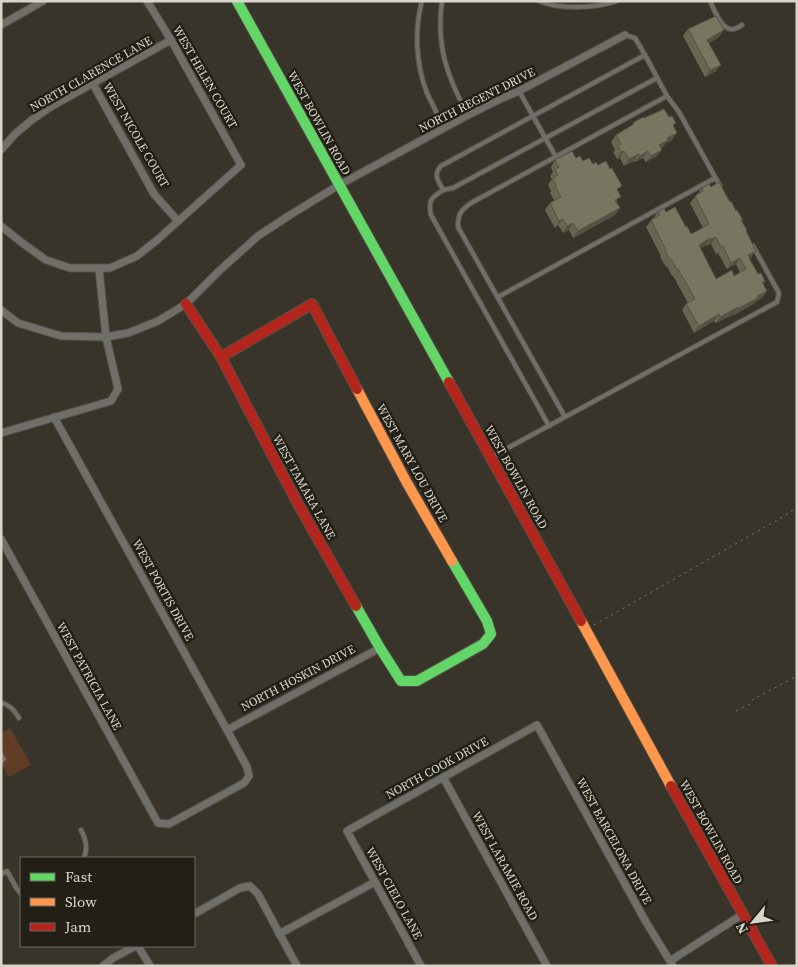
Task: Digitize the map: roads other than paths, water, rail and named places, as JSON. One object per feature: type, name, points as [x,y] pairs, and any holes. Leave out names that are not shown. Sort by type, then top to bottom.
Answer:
[{"type":"street","name":"WEST HELEN COURT","points":[[147,1],[241,165],[178,221]]},
{"type":"street","name":"WEST BOWLIN ROAD","points":[[237,1],[772,966]]},
{"type":"street","points":[[1,25],[39,2]]},
{"type":"street","name":"NORTH REGENT DRIVE","points":[[1,310],[18,323],[61,336],[106,337],[128,333],[158,321],[186,304],[258,236],[290,215],[468,115],[519,91],[625,35]]},
{"type":"street","name":"NORTH CLARENCE LANE","points":[[1,150],[14,134],[52,106],[171,40]]},
{"type":"street","name":"WEST NICOLE COURT","points":[[93,84],[154,194],[178,221]]},
{"type":"street","points":[[1,226],[46,260],[70,268],[100,269],[110,268],[137,256],[178,221]]},
{"type":"street","points":[[1,433],[110,401],[118,389],[106,337],[100,269]]},
{"type":"street","name":"WEST TAMARA LANE","points":[[186,304],[221,357],[298,504],[380,648],[401,681]]},
{"type":"street","name":"WEST MARY LOU DRIVE","points":[[221,357],[312,304],[407,483],[487,621],[490,634],[483,644],[417,681],[401,681]]},
{"type":"street","name":"WEST PORTIS DRIVE","points":[[54,418],[228,730],[247,767],[248,776]]},
{"type":"street","name":"WEST PATRICIA LANE","points":[[1,539],[158,823],[169,824],[244,784],[248,776]]},
{"type":"street","name":"NORTH HOSKIN DRIVE","points":[[228,730],[380,648]]},
{"type":"street","name":"NORTH COOK DRIVE","points":[[347,831],[537,725]]},
{"type":"street","name":"WEST BARCELONA DRIVE","points":[[537,725],[646,922],[672,963]]},
{"type":"street","name":"WEST LARAMIE ROAD","points":[[443,777],[547,966]]},
{"type":"street","name":"WEST CIELO LANE","points":[[347,831],[421,966]]},
{"type":"street","points":[[280,934],[375,882]]},
{"type":"street","points":[[195,913],[240,888],[250,886],[258,894],[297,966]]},
{"type":"street","points":[[672,963],[743,914]]},
{"type":"street","points":[[103,966],[113,958],[135,947]]},
{"type":"street","points":[[138,947],[150,966]]},
{"type":"lane","points":[[422,1],[417,37],[420,67],[441,130]]},
{"type":"lane","points":[[442,1],[440,39],[446,67],[451,82],[468,115]]},
{"type":"lane","points":[[539,1],[547,5],[568,4],[587,6],[617,1]]},
{"type":"lane","points":[[710,1],[724,26],[730,29],[742,25]]},
{"type":"lane","points":[[625,35],[635,38],[667,96],[679,112],[724,194]]},
{"type":"lane","points":[[443,190],[437,178],[437,171],[441,166],[645,55]]},
{"type":"lane","points":[[549,426],[431,215],[429,204],[432,196],[443,190],[453,188],[657,78]]},
{"type":"lane","points":[[519,91],[556,157]]},
{"type":"lane","points":[[565,418],[458,227],[458,217],[462,210],[470,203],[667,96]]},
{"type":"lane","points":[[498,297],[715,178]]},
{"type":"lane","points":[[491,457],[777,302],[779,293],[752,244]]},
{"type":"lane","points":[[1,704],[11,707],[19,718]]},
{"type":"lane","points":[[81,830],[87,850],[84,857]]},
{"type":"lane","points":[[1,874],[7,871],[20,893]]}]
